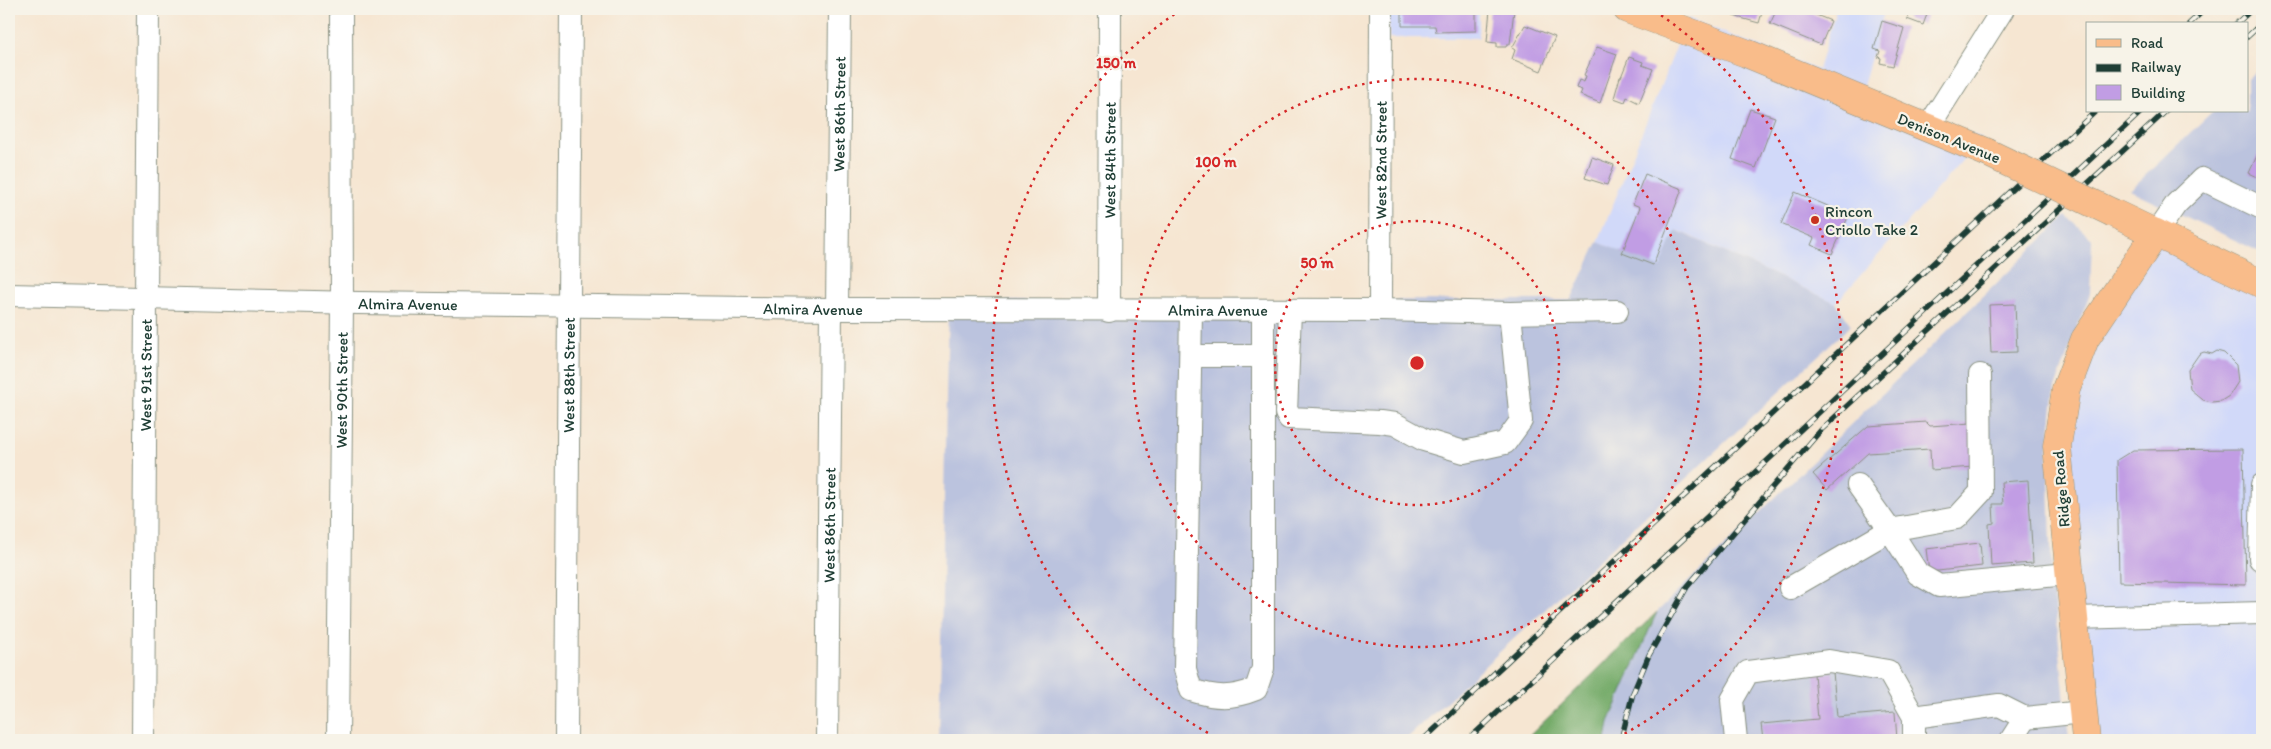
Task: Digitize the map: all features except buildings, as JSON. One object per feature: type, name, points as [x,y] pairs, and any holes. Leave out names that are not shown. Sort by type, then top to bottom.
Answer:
[{"type":"main road","name":"Denison Avenue","points":[[1628,9],[1746,54],[1986,152],[2262,284]]},
{"type":"main road","name":"Ridge Road","points":[[2086,740],[2068,574],[2057,446],[2066,389],[2085,339],[2156,233]]},
{"type":"street","name":"West 91st Street","points":[[143,740],[148,9]]},
{"type":"street","name":"West 90th Street","points":[[338,740],[342,303],[341,9]]},
{"type":"street","name":"West 88th Street","points":[[566,740],[571,9]]},
{"type":"street","name":"West 86th Street","points":[[827,740],[840,9]]},
{"type":"street","name":"West 84th Street","points":[[1108,311],[1110,9]]},
{"type":"street","name":"West 82nd Street","points":[[1380,310],[1381,9]]},
{"type":"street","points":[[1927,129],[2003,9]]},
{"type":"street","points":[[2156,233],[2176,204],[2202,179],[2262,208]]},
{"type":"street","name":"Almira Avenue","points":[[9,295],[342,303],[834,309],[1380,310],[1510,313],[1617,311]]},
{"type":"street","points":[[1191,311],[1185,669],[1191,690],[1212,696],[1238,696],[1256,689],[1264,668],[1263,311]]},
{"type":"street","points":[[1290,311],[1286,413],[1289,418],[1395,424],[1424,440],[1464,452],[1505,443],[1521,421],[1510,313]]},
{"type":"street","points":[[1191,356],[1263,356]]},
{"type":"street","points":[[1790,588],[1890,530],[1957,518],[1982,492],[1980,375]]},
{"type":"street","points":[[1858,485],[1918,574],[1939,586],[2068,574]]},
{"type":"street","points":[[2262,485],[2260,559],[2262,559]]},
{"type":"street","points":[[2073,618],[2262,613]]},
{"type":"street","points":[[1736,740],[1732,700],[1748,672],[1829,661],[1888,671],[1914,717],[1914,740]]},
{"type":"street","points":[[1914,717],[1999,705],[2024,718],[2083,712]]},
{"type":"street","points":[[2011,740],[2024,718]]},
{"type":"shaded area","points":[[1389,9],[1479,9],[1479,38],[1389,38]]},
{"type":"shaded area","points":[[1836,9],[1885,9],[1862,89],[1982,138],[1836,303],[1677,230],[1660,269],[1598,242],[1688,18],[1818,70]]},
{"type":"shaded area","points":[[2262,65],[2262,253],[2130,190],[2212,112],[2248,112],[2248,78]]},
{"type":"shaded area","points":[[2066,216],[2092,239],[2090,293],[2055,388],[2048,450],[2052,575],[2069,740],[1606,740],[1609,722],[1657,612]]},
{"type":"shaded area","points":[[1676,230],[1836,303],[1851,325],[1405,740],[939,740],[948,301],[1571,300],[1598,242],[1660,268]]},
{"type":"shaded area","points":[[2156,233],[2262,284],[2262,740],[2086,740],[2066,389]]},
{"type":"green space","points":[[1657,612],[1609,722],[1606,740],[1525,740]]},
{"type":"railway","points":[[2191,22],[2205,9]]},
{"type":"railway","points":[[2238,22],[2252,9]]},
{"type":"railway","points":[[2248,36],[2262,23]]},
{"type":"railway","points":[[1423,740],[2095,112]]},
{"type":"railway","points":[[1468,740],[2141,112]]},
{"type":"railway","points":[[1621,740],[1633,693],[1649,655],[1687,587],[1821,430],[2165,112]]},
{"type":"place","name":"Rincon Criollo Take 2","points":[[1815,220]]}]
